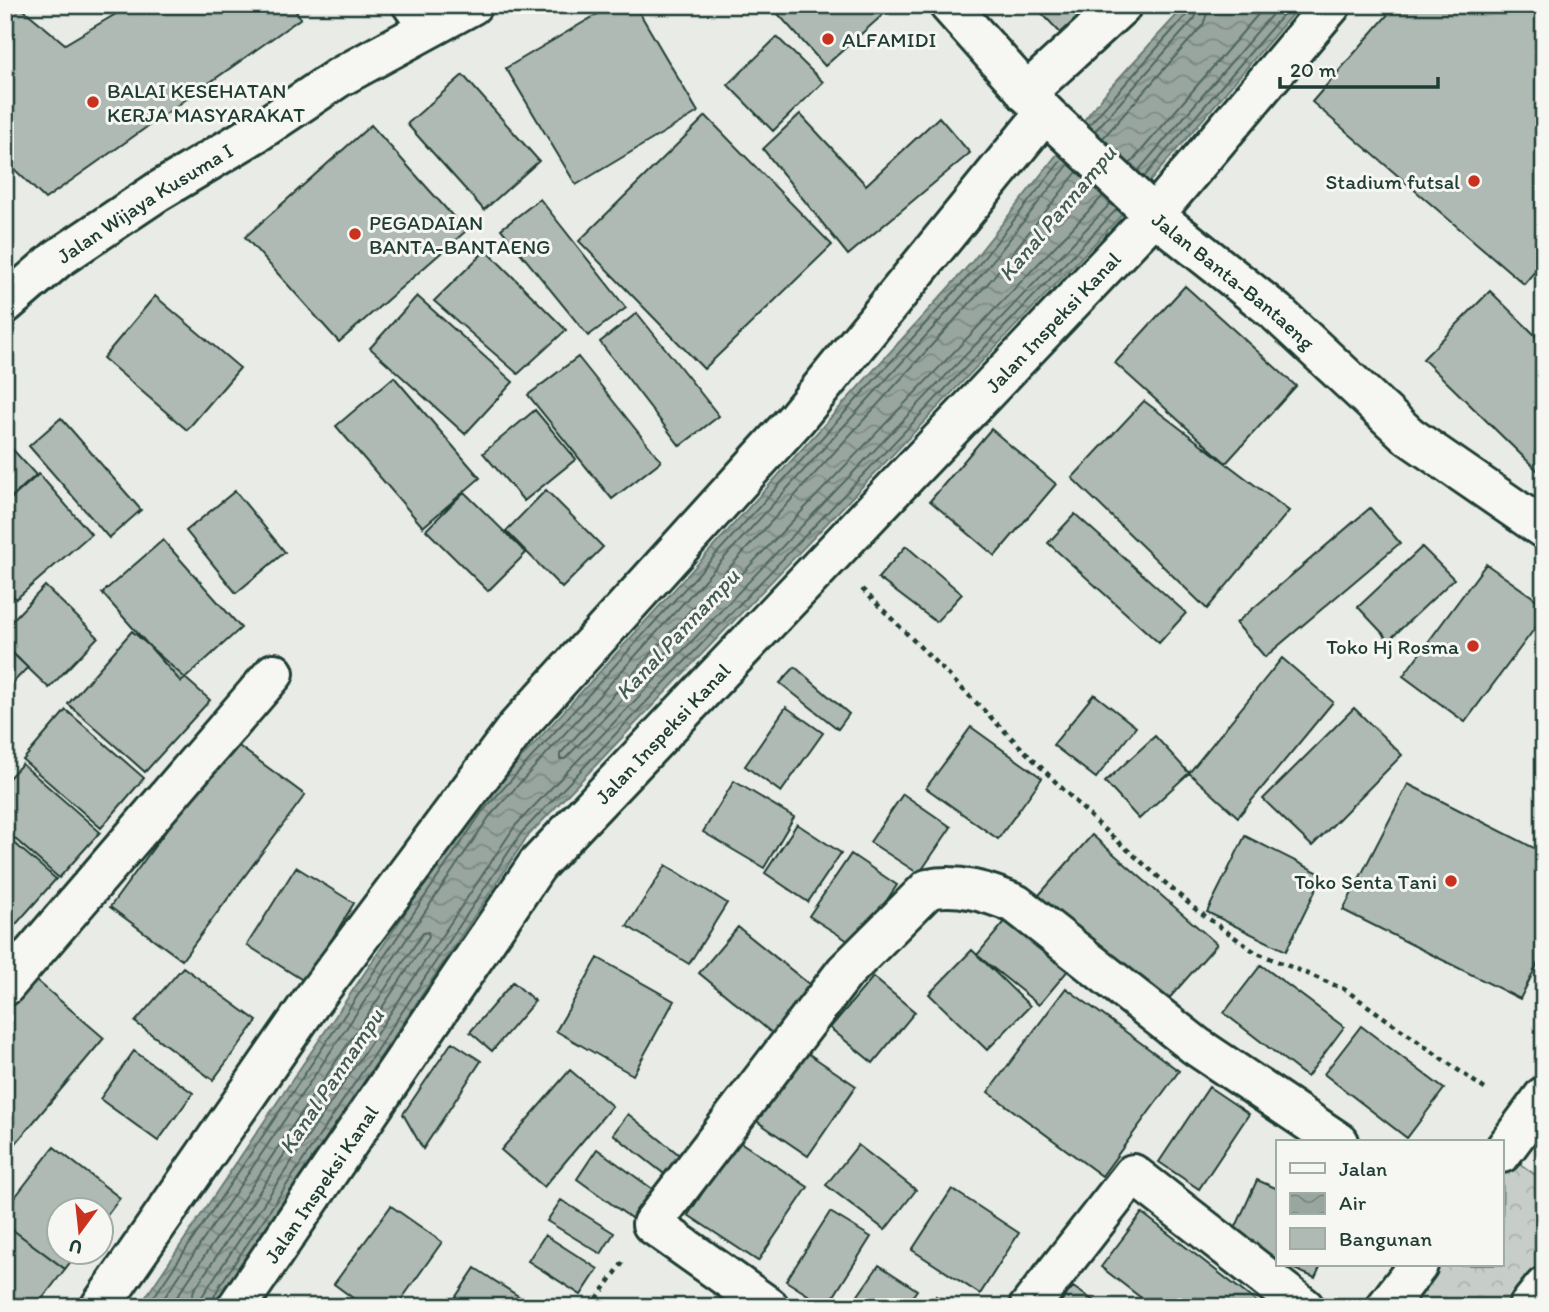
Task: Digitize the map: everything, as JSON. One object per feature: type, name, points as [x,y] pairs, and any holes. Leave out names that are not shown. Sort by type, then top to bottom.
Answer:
[{"type":"street","name":"Jalan Wijaya Kusuma I","points":[[5,304],[57,259],[157,192],[259,131],[338,78],[413,18],[472,5]]},
{"type":"street","name":"Jalan Banta-Bantaeng","points":[[949,5],[1045,113],[1147,208],[1276,312],[1409,436],[1544,529]]},
{"type":"street","points":[[100,1307],[311,1002],[516,727],[796,419],[1045,113],[1122,5]]},
{"type":"street","name":"Jalan Inspeksi Kanal","points":[[237,1307],[537,865],[831,558],[1331,5]]},
{"type":"street","points":[[5,986],[274,673]]},
{"type":"street","points":[[769,1307],[652,1224],[845,972],[928,889],[944,886],[985,892],[1016,904],[1196,1046],[1336,1140]]},
{"type":"street","points":[[1504,1150],[1536,1107]]},
{"type":"street","points":[[1029,1307],[1133,1174],[1304,1307]]},
{"type":"street","points":[[1386,1307],[1417,1266]]},
{"type":"path","points":[[831,558],[963,686],[1098,824],[1194,908],[1255,952],[1344,989],[1536,1107]]},
{"type":"path","points":[[591,1307],[652,1224]]},
{"type":"green space","points":[[1504,1153],[1544,1181],[1544,1287],[1528,1307],[1386,1307],[1417,1266],[1504,1266]]},
{"type":"water","name":"Kanal Pannampu","points":[[1186,5],[1300,5],[1116,221],[527,837],[214,1307],[139,1307],[476,808],[971,263],[1108,90]]},
{"type":"building","name":"BALAI KESEHATAN KERJA MASYARAKAT","points":[[5,5],[18,5],[65,44],[131,5],[291,5],[301,18],[45,199],[5,160]]},
{"type":"building","points":[[613,5],[635,5],[698,112],[576,185],[506,68]]},
{"type":"building","name":"ALFAMIDI","points":[[770,5],[880,5],[886,12],[825,66]]},
{"type":"building","points":[[1034,5],[1108,5],[1069,42]]},
{"type":"building","name":"Stadium futsal","points":[[1396,5],[1544,5],[1544,261],[1524,284],[1312,102]]},
{"type":"building","points":[[777,37],[823,82],[773,131],[728,85]]},
{"type":"building","points":[[463,75],[539,161],[484,210],[407,124]]},
{"type":"building","points":[[800,114],[866,185],[939,117],[970,153],[848,255],[763,149]]},
{"type":"building","points":[[706,116],[832,245],[704,369],[579,241]]},
{"type":"building","name":"PEGADAIAN BANTA-BANTAENG","points":[[371,125],[466,231],[339,342],[245,237]]},
{"type":"building","points":[[540,199],[626,308],[588,336],[501,229]]},
{"type":"building","points":[[486,250],[566,330],[518,374],[434,301]]},
{"type":"building","points":[[1185,286],[1296,386],[1226,463],[1115,363]]},
{"type":"building","points":[[1490,291],[1544,344],[1544,477],[1423,359]]},
{"type":"building","points":[[155,296],[240,368],[187,430],[103,358]]},
{"type":"building","points":[[417,296],[513,382],[465,434],[370,348]]},
{"type":"building","points":[[637,313],[719,416],[680,446],[600,342]]},
{"type":"building","points":[[578,357],[661,461],[612,499],[528,395]]},
{"type":"building","points":[[394,377],[480,478],[423,527],[336,426]]},
{"type":"building","points":[[1144,401],[1289,511],[1207,609],[1072,478]]},
{"type":"building","points":[[535,410],[576,459],[524,501],[483,453]]},
{"type":"building","points":[[61,418],[141,510],[109,538],[29,446]]},
{"type":"building","points":[[991,429],[1056,484],[995,556],[930,501]]},
{"type":"building","points":[[5,441],[36,475],[5,503]]},
{"type":"building","points":[[39,474],[91,534],[16,599],[5,587],[5,504]]},
{"type":"building","points":[[546,490],[603,547],[562,588],[506,531]]},
{"type":"building","points":[[235,491],[285,552],[236,593],[186,531]]},
{"type":"building","points":[[464,492],[526,553],[488,591],[426,530]]},
{"type":"building","points":[[1370,508],[1400,543],[1265,657],[1236,623]]},
{"type":"building","points":[[1075,514],[1186,613],[1159,643],[1048,543]]},
{"type":"building","points":[[163,540],[241,628],[181,682],[102,593]]},
{"type":"building","points":[[906,546],[962,594],[936,622],[878,578]]},
{"type":"building","points":[[1422,547],[1454,579],[1389,640],[1358,607]]},
{"type":"building","name":"Toko Hj Rosma","points":[[1486,564],[1544,605],[1544,616],[1465,722],[1403,676]]},
{"type":"building","points":[[45,586],[98,637],[49,688],[5,646],[5,628]]},
{"type":"building","points":[[132,631],[210,700],[145,772],[68,704]]},
{"type":"building","points":[[5,646],[28,667],[5,691]]},
{"type":"building","points":[[1282,658],[1333,702],[1238,817],[1189,773]]},
{"type":"building","points":[[795,667],[849,714],[838,729],[780,683]]},
{"type":"building","points":[[1094,694],[1136,727],[1096,778],[1053,745]]},
{"type":"building","points":[[786,707],[823,733],[781,792],[745,766]]},
{"type":"building","points":[[1354,708],[1402,755],[1312,846],[1263,799]]},
{"type":"building","points":[[66,710],[144,778],[101,828],[23,760]]},
{"type":"building","points":[[971,727],[1042,778],[998,839],[926,788]]},
{"type":"building","points":[[1155,736],[1189,773],[1139,819],[1105,782]]},
{"type":"building","points":[[232,741],[305,795],[182,960],[110,907]]},
{"type":"building","points":[[22,764],[100,832],[59,878],[5,830],[5,782]]},
{"type":"building","points":[[734,781],[794,817],[764,868],[703,832]]},
{"type":"building","name":"Toko Senta Tani","points":[[1408,784],[1544,853],[1544,951],[1520,999],[1343,910]]},
{"type":"building","points":[[903,794],[951,827],[919,874],[870,842]]},
{"type":"building","points":[[797,824],[841,853],[808,902],[765,873]]},
{"type":"building","points":[[5,835],[56,879],[10,931],[5,928]]},
{"type":"building","points":[[1092,835],[1217,944],[1158,1011],[1032,903]]},
{"type":"building","points":[[1245,836],[1323,875],[1286,951],[1207,912]]},
{"type":"building","points":[[851,854],[897,885],[856,946],[809,916]]},
{"type":"building","points":[[666,865],[727,903],[689,964],[627,926]]},
{"type":"building","points":[[296,867],[354,903],[306,982],[247,945]]},
{"type":"building","points":[[1013,912],[1075,962],[1039,1005],[977,955]]},
{"type":"building","points":[[738,927],[810,985],[772,1033],[699,973]]},
{"type":"building","points":[[972,950],[1030,1006],[987,1050],[929,994]]},
{"type":"building","points":[[598,958],[674,1001],[633,1075],[556,1031]]},
{"type":"building","points":[[1261,965],[1344,1027],[1307,1077],[1224,1013]]},
{"type":"building","points":[[183,967],[257,1021],[213,1080],[135,1022]]},
{"type":"building","points":[[29,974],[104,1038],[16,1143],[5,1134],[5,1002]]},
{"type":"building","points":[[873,977],[915,1012],[873,1063],[830,1028]]},
{"type":"building","points":[[513,982],[535,1001],[492,1051],[470,1032]]},
{"type":"building","points":[[1066,988],[1179,1071],[1102,1176],[988,1092]]},
{"type":"building","points":[[1361,1026],[1444,1089],[1407,1138],[1324,1074]]},
{"type":"building","points":[[452,1042],[481,1061],[423,1149],[403,1114]]},
{"type":"building","points":[[803,1050],[856,1086],[808,1156],[755,1120]]},
{"type":"building","points":[[134,1051],[193,1093],[158,1141],[100,1099]]},
{"type":"building","points":[[570,1070],[612,1106],[544,1187],[501,1150]]},
{"type":"building","points":[[1209,1087],[1249,1114],[1199,1189],[1159,1162]]},
{"type":"building","points":[[628,1114],[687,1161],[672,1180],[613,1134]]},
{"type":"building","points":[[737,1140],[808,1187],[758,1261],[688,1215]]},
{"type":"building","points":[[858,1145],[916,1190],[885,1230],[826,1185]]},
{"type":"building","points":[[54,1147],[120,1198],[116,1203],[116,1196],[46,1196],[46,1255],[5,1224],[5,1210]]},
{"type":"building","points":[[597,1149],[658,1193],[638,1223],[577,1179]]},
{"type":"building","points":[[1257,1180],[1276,1188],[1276,1261],[1230,1240]]},
{"type":"building","points":[[952,1189],[1019,1233],[980,1294],[912,1250]]},
{"type":"building","points":[[561,1200],[614,1233],[601,1254],[547,1221]]},
{"type":"building","points":[[391,1206],[442,1242],[396,1307],[365,1307],[334,1284]]},
{"type":"building","points":[[830,1212],[871,1237],[827,1307],[786,1281]]},
{"type":"building","points":[[1142,1213],[1263,1307],[1153,1307],[1101,1267]]},
{"type":"building","points":[[5,1224],[46,1255],[46,1266],[61,1266],[65,1269],[36,1307],[5,1307]]},
{"type":"building","points":[[545,1235],[598,1269],[581,1295],[528,1261]]},
{"type":"building","points":[[879,1265],[917,1290],[905,1307],[850,1307]]},
{"type":"building","points":[[1287,1266],[1321,1266],[1315,1278]]},
{"type":"building","points":[[475,1268],[535,1307],[449,1307]]},
{"type":"building","points":[[1073,1287],[1103,1307],[1056,1307]]},
{"type":"building","points":[[936,1296],[954,1307],[930,1307]]},
{"type":"place","name":"ALFAMIDI","points":[[828,39]]},
{"type":"place","name":"BALAI KESEHATAN KERJA MASYARAKAT","points":[[93,102]]},
{"type":"place","name":"Stadium futsal","points":[[1474,181]]},
{"type":"place","name":"PEGADAIAN BANTA-BANTAENG","points":[[355,234]]},
{"type":"place","name":"Toko Hj Rosma","points":[[1473,646]]},
{"type":"place","name":"Toko Senta Tani","points":[[1451,881]]}]
